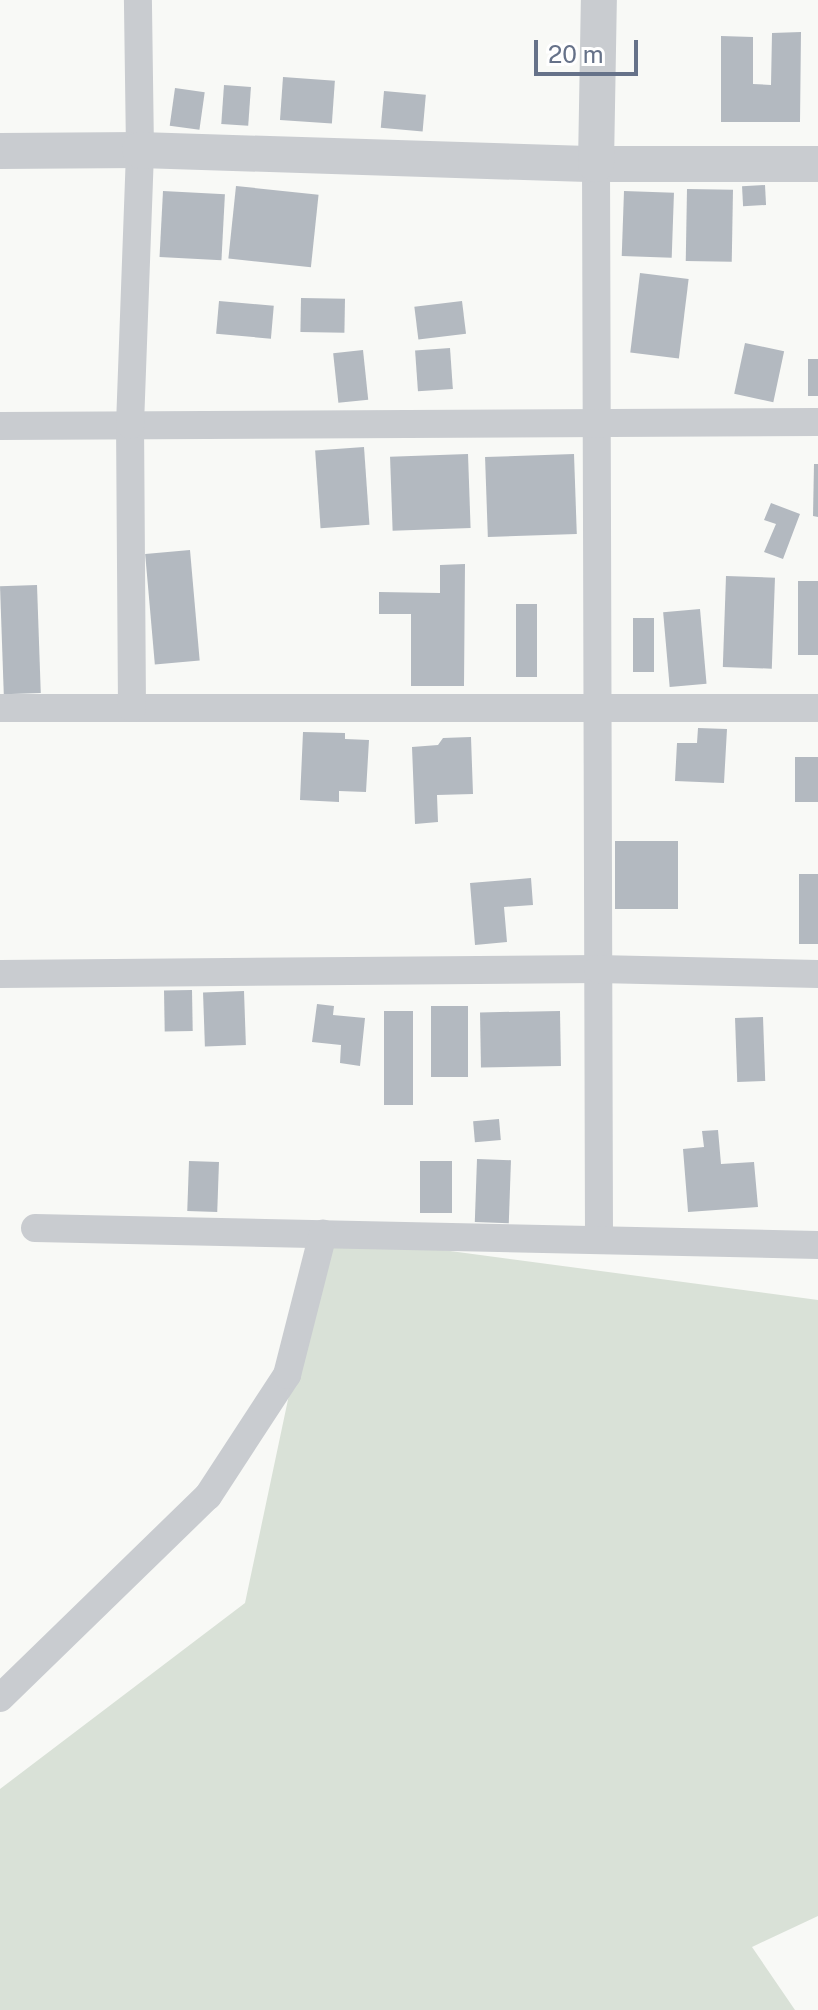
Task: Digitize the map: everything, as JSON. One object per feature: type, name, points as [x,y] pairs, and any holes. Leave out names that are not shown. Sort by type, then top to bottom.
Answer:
[{"type":"street","points":[[132,708],[130,425],[140,150],[138,0]]},
{"type":"street","points":[[599,0],[596,164],[599,1240]]},
{"type":"street","points":[[0,151],[140,150],[596,164],[818,164]]},
{"type":"street","points":[[0,426],[818,422]]},
{"type":"street","points":[[0,708],[818,708]]},
{"type":"street","points":[[0,974],[598,969],[818,974]]},
{"type":"street","points":[[35,1228],[818,1245]]},
{"type":"street","points":[[0,1698],[208,1496],[287,1375],[323,1234]]},
{"type":"shaded area","points":[[323,1234],[818,1300],[818,1916],[752,1947],[795,2010],[0,2010],[0,1789],[245,1603]]},
{"type":"building","points":[[801,32],[800,122],[721,122],[721,36],[753,37],[753,84],[771,85],[772,33]]},
{"type":"building","points":[[283,77],[335,81],[332,124],[280,120]]},
{"type":"building","points":[[224,85],[251,87],[248,126],[221,124]]},
{"type":"building","points":[[175,88],[205,92],[199,130],[170,126]]},
{"type":"building","points":[[384,91],[426,95],[423,132],[381,128]]},
{"type":"building","points":[[765,185],[766,205],[743,206],[742,186]]},
{"type":"building","points":[[236,186],[319,195],[311,267],[228,259]]},
{"type":"building","points":[[687,189],[733,190],[732,262],[686,261]]},
{"type":"building","points":[[163,191],[225,194],[221,260],[160,257]]},
{"type":"building","points":[[624,191],[674,193],[672,258],[622,256]]},
{"type":"building","points":[[640,273],[689,279],[679,358],[630,352]]},
{"type":"building","points":[[301,298],[345,299],[344,333],[300,332]]},
{"type":"building","points":[[219,301],[274,306],[271,339],[216,334]]},
{"type":"building","points":[[462,301],[466,334],[418,340],[414,307]]},
{"type":"building","points":[[745,343],[784,351],[773,402],[734,394]]},
{"type":"building","points":[[450,348],[453,389],[418,391],[415,350]]},
{"type":"building","points":[[363,350],[368,400],[338,403],[333,353]]},
{"type":"building","points":[[808,359],[818,359],[818,396],[808,396]]},
{"type":"building","points":[[364,447],[369,525],[321,528],[315,450]]},
{"type":"building","points":[[468,454],[471,528],[393,531],[390,457]]},
{"type":"building","points":[[574,454],[577,534],[488,537],[485,457]]},
{"type":"building","points":[[814,464],[818,464],[818,517],[813,516]]},
{"type":"building","points":[[771,503],[800,514],[783,559],[764,552],[776,524],[764,520]]},
{"type":"building","points":[[190,550],[200,661],[155,664],[145,554]]},
{"type":"building","points":[[465,564],[464,686],[411,686],[411,614],[379,614],[379,592],[440,593],[440,565]]},
{"type":"building","points":[[726,576],[775,578],[772,669],[723,667]]},
{"type":"building","points":[[798,581],[818,581],[818,655],[798,655]]},
{"type":"building","points":[[37,585],[41,693],[4,694],[0,586]]},
{"type":"building","points":[[516,604],[537,604],[537,677],[516,677]]},
{"type":"building","points":[[700,609],[707,684],[670,687],[663,612]]},
{"type":"building","points":[[633,618],[654,618],[654,672],[633,672]]},
{"type":"building","points":[[698,728],[727,729],[724,783],[675,781],[677,743],[697,743]]},
{"type":"building","points":[[303,732],[345,733],[345,739],[369,740],[366,792],[339,791],[339,802],[300,800]]},
{"type":"building","points":[[471,737],[473,794],[437,795],[438,822],[415,824],[412,747],[438,745],[443,738]]},
{"type":"building","points":[[795,757],[818,757],[818,802],[795,802]]},
{"type":"building","points":[[615,841],[678,841],[678,909],[615,909]]},
{"type":"building","points":[[799,874],[818,874],[818,944],[799,944]]},
{"type":"building","points":[[531,878],[533,905],[504,907],[507,942],[475,945],[470,883]]},
{"type":"building","points":[[164,990],[192,990],[193,1031],[165,1031]]},
{"type":"building","points":[[244,991],[246,1045],[205,1046],[203,992]]},
{"type":"building","points":[[317,1004],[334,1006],[333,1015],[365,1018],[360,1066],[340,1063],[341,1045],[312,1042]]},
{"type":"building","points":[[431,1006],[468,1006],[468,1077],[431,1077]]},
{"type":"building","points":[[384,1011],[413,1011],[413,1105],[384,1105]]},
{"type":"building","points":[[560,1011],[561,1066],[481,1067],[480,1012]]},
{"type":"building","points":[[763,1017],[765,1081],[737,1082],[735,1018]]},
{"type":"building","points":[[499,1119],[501,1140],[475,1142],[473,1121]]},
{"type":"building","points":[[718,1130],[721,1164],[754,1162],[758,1207],[688,1212],[683,1149],[704,1147],[702,1131]]},
{"type":"building","points":[[477,1159],[511,1160],[509,1223],[475,1222]]},
{"type":"building","points":[[189,1161],[219,1162],[217,1212],[187,1211]]},
{"type":"building","points":[[420,1161],[452,1161],[452,1213],[420,1213]]}]
